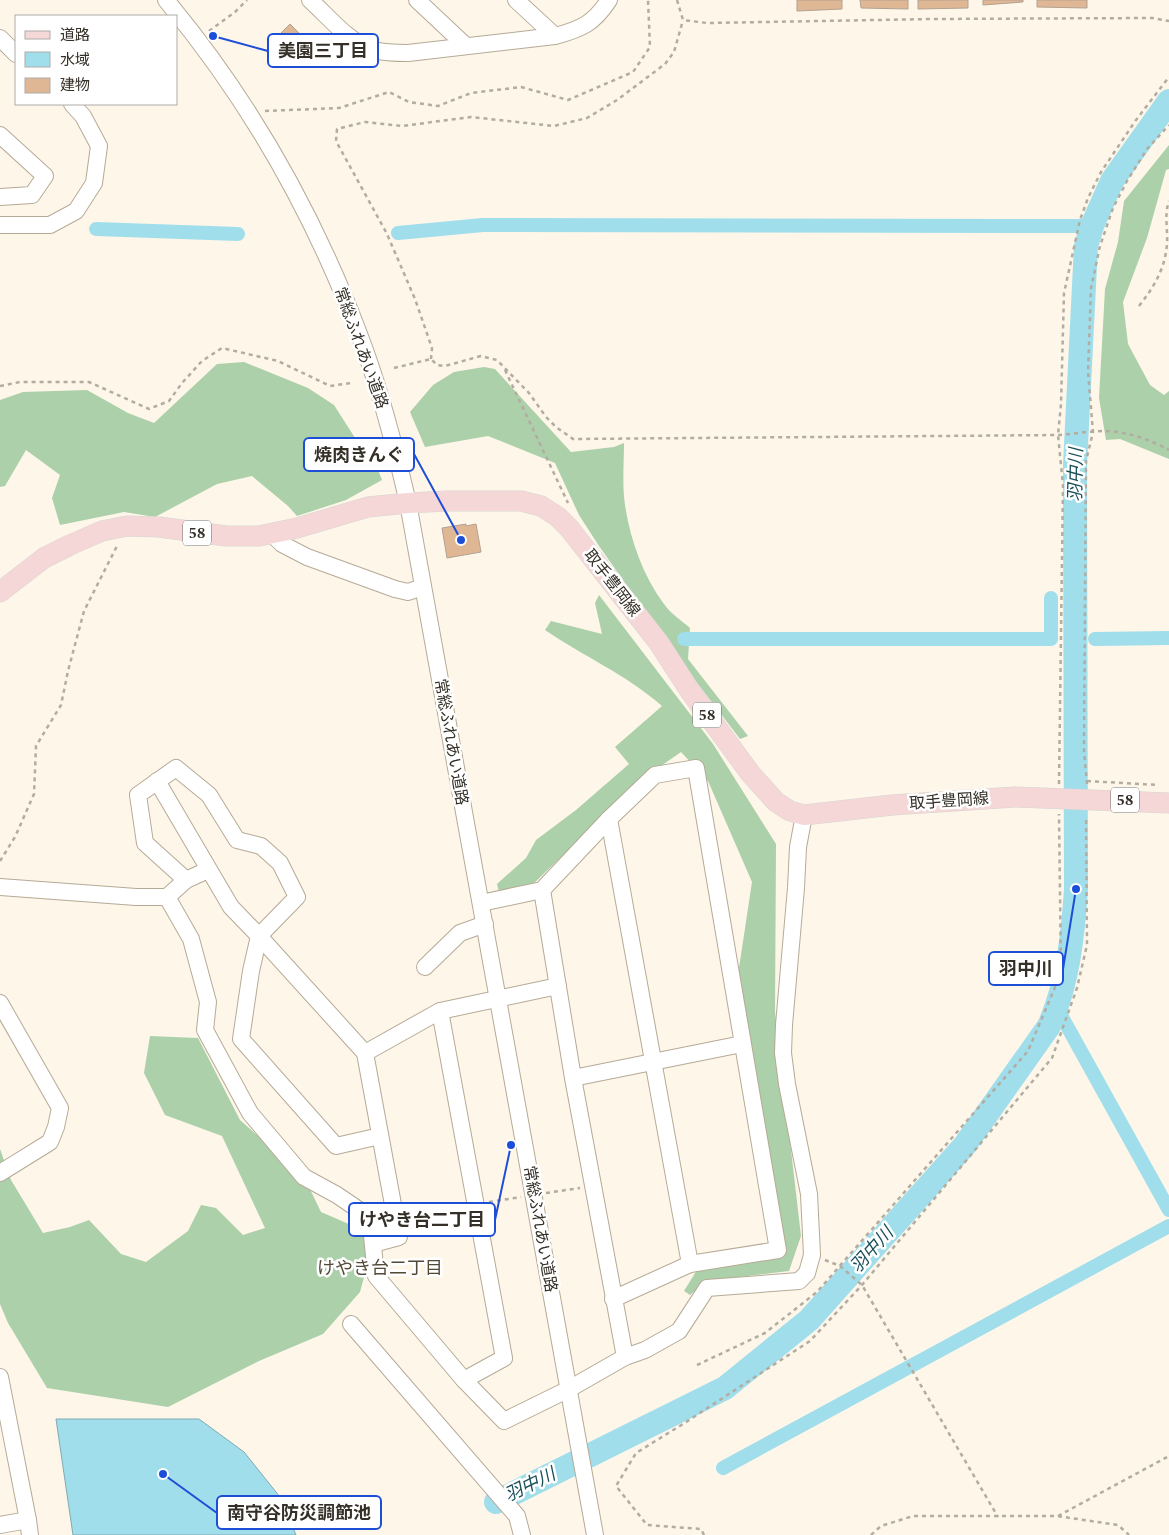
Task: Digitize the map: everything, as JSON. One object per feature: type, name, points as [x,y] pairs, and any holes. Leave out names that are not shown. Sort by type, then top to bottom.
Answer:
[{"type":"main road","name":"取手豊岡線","points":[[0,592],[26,570],[53,554],[102,532],[127,526],[167,528],[226,536],[259,536],[297,528],[368,507],[447,501],[521,501],[541,506],[558,517],[569,528],[659,643],[690,691],[750,773],[776,802],[790,811],[804,814],[971,799],[1073,794],[1169,803]]},
{"type":"street","name":"常総ふれあい道路","points":[[166,0],[198,40],[248,112],[292,188],[337,282],[364,350],[379,395],[408,503],[595,1535]]},
{"type":"street","points":[[310,0],[361,45],[389,53],[408,53],[555,36],[577,30],[599,15],[610,0]]},
{"type":"street","points":[[418,0],[466,46]]},
{"type":"street","points":[[516,0],[555,36]]},
{"type":"street","points":[[0,38],[15,53]]},
{"type":"street","points":[[0,225],[50,225],[76,211],[94,183],[99,146],[83,116],[73,105]]},
{"type":"street","points":[[0,135],[45,176],[32,195],[0,197]]},
{"type":"street","points":[[271,533],[282,544],[307,557],[396,589],[408,592],[423,587]]},
{"type":"street","points":[[186,880],[145,843],[138,795],[176,768],[209,795],[237,840],[262,846],[280,863],[297,898],[259,936],[251,971],[241,1039],[336,1146],[380,1136]]},
{"type":"street","points":[[481,903],[542,890],[609,819],[655,775],[696,768],[778,1250],[690,1264],[613,1300]]},
{"type":"street","points":[[158,781],[231,907],[365,1053],[399,1237],[373,1244]]},
{"type":"street","points":[[167,897],[191,939],[208,1002],[205,1030],[250,1113],[304,1177],[337,1195],[362,1212],[372,1235],[376,1276],[464,1380],[504,1421],[569,1389],[625,1357],[645,1350],[679,1331],[707,1288],[799,1281],[807,1273],[812,1254],[809,1194],[787,1084],[783,1053],[798,847],[804,814]]},
{"type":"street","points":[[609,819],[690,1264]]},
{"type":"street","points":[[0,887],[136,897],[167,897],[186,880],[208,870]]},
{"type":"street","points":[[542,890],[573,1078],[625,1357]]},
{"type":"street","points":[[425,967],[460,933],[485,924]]},
{"type":"street","points":[[365,1053],[440,1011],[558,986]]},
{"type":"street","points":[[0,1003],[5,1025],[60,1108],[56,1127],[50,1142],[0,1173]]},
{"type":"street","points":[[440,1011],[504,1358],[464,1380]]},
{"type":"street","points":[[573,1078],[742,1044]]},
{"type":"street","points":[[351,1324],[517,1516],[522,1535]]},
{"type":"street","points":[[0,1377],[5,1423],[29,1528],[0,1525]]},
{"type":"path","points":[[198,40],[235,12],[247,0]]},
{"type":"path","points":[[248,112],[339,108],[389,92],[409,102],[438,106],[472,93],[521,87],[568,100],[633,72],[650,47],[648,0]]},
{"type":"path","points":[[677,0],[683,20],[674,52],[664,64],[616,100],[587,118],[554,126],[471,117],[402,126],[364,122],[337,129],[336,141],[387,234],[432,348],[432,359],[437,365],[446,366],[481,356],[497,360],[529,392],[546,417],[573,439],[1058,435],[1106,431],[1123,433],[1158,444],[1169,450]]},
{"type":"path","points":[[683,20],[707,23],[1152,18],[1169,22]]},
{"type":"path","points":[[697,1365],[765,1334],[817,1292],[1028,1051],[1061,973],[1073,794],[1063,485],[1058,435],[1061,404],[1064,293],[1080,220],[1101,172],[1136,120],[1169,77]]},
{"type":"path","points":[[1139,306],[1152,290],[1161,272],[1166,245],[1166,208],[1169,201]]},
{"type":"path","points":[[0,386],[20,382],[89,382],[149,408],[169,402],[182,383],[202,361],[222,348],[278,361],[330,386],[351,383]]},
{"type":"path","points":[[394,368],[432,359]]},
{"type":"path","points":[[503,366],[572,511],[569,528]]},
{"type":"path","points":[[0,861],[16,837],[34,794],[36,746],[61,705],[84,611],[127,526]]},
{"type":"path","points":[[1073,794],[1160,785]]},
{"type":"path","points":[[812,1254],[840,1266],[860,1283],[998,1516]]},
{"type":"path","points":[[704,1535],[700,1529],[647,1525],[616,1486],[636,1453],[714,1404]]},
{"type":"path","points":[[1057,1516],[1169,1456]]},
{"type":"path","points":[[870,1535],[881,1526],[913,1516],[1057,1516],[1118,1525],[1129,1535]]},
{"type":"green space","points":[[1169,145],[1169,169],[1166,170],[1147,238],[1123,302],[1128,344],[1150,385],[1164,395],[1169,391],[1169,459],[1120,439],[1106,440],[1099,398],[1105,289],[1118,242],[1124,201]]},
{"type":"green space","points":[[244,362],[308,388],[334,405],[357,441],[368,445],[382,480],[346,500],[297,516],[252,476],[217,484],[155,517],[124,512],[60,525],[52,498],[60,475],[26,450],[5,486],[0,487],[0,400],[23,392],[87,390],[128,413],[154,423],[217,364]]},
{"type":"green space","points":[[484,367],[495,369],[571,452],[614,447],[624,443],[623,482],[625,505],[638,557],[656,593],[666,607],[690,628],[688,659],[748,736],[740,739],[678,658],[579,515],[555,463],[488,436],[425,447],[410,412],[433,385],[454,372]]},
{"type":"green space","points":[[599,595],[713,744],[776,844],[775,1012],[801,1236],[789,1271],[706,1281],[690,1295],[684,1291],[697,1270],[782,1255],[737,981],[752,882],[708,781],[681,752],[641,780],[532,885],[499,892],[497,884],[526,858],[536,840],[576,810],[629,764],[615,747],[662,706],[620,675],[545,630],[551,621],[602,634],[595,603]]},
{"type":"green space","points":[[150,1036],[198,1038],[240,1120],[304,1177],[321,1212],[358,1228],[373,1244],[360,1292],[323,1334],[259,1361],[168,1407],[47,1388],[8,1323],[0,1304],[0,1149],[11,1180],[43,1233],[70,1227],[89,1220],[121,1254],[146,1262],[188,1231],[201,1205],[216,1208],[243,1235],[265,1228],[222,1136],[165,1115],[144,1073]]},
{"type":"water","points":[[56,1419],[199,1419],[244,1452],[280,1497],[296,1535],[73,1535]]},
{"type":"building","points":[[797,0],[842,0],[842,9],[797,11]]},
{"type":"building","points":[[860,0],[908,0],[908,9],[861,8]]},
{"type":"building","points":[[918,0],[968,0],[968,8],[918,9]]},
{"type":"building","points":[[983,0],[1023,0],[1023,2],[983,5]]},
{"type":"building","points":[[1037,0],[1087,0],[1087,8],[1037,7]]},
{"type":"building","points":[[290,24],[304,38],[286,57],[271,43]]},
{"type":"building","points":[[466,524],[466,526],[476,524],[481,552],[447,558],[442,528]]},
{"type":"waterway","name":"羽中川","points":[[496,1502],[725,1388],[809,1320],[965,1145],[1049,1026],[1065,976],[1071,941],[1076,889],[1075,465],[1086,246],[1092,226],[1112,181],[1169,101]]},
{"type":"waterway","points":[[398,233],[483,225],[1092,226]]},
{"type":"waterway","points":[[96,229],[238,234]]},
{"type":"waterway","points":[[684,639],[1051,639],[1051,598]]},
{"type":"waterway","name":"羽中川","points":[[1071,599],[1076,599]]},
{"type":"waterway","points":[[1095,639],[1169,638]]},
{"type":"waterway","points":[[1057,1008],[1169,1210]]},
{"type":"waterway","points":[[723,1468],[1169,1226]]},
{"type":"place","name":"美園三丁目","points":[[213,36]]},
{"type":"place","name":"焼肉きんぐ","points":[[461,540]]},
{"type":"place","name":"羽中川","points":[[1076,889]]},
{"type":"place","name":"けやき台二丁目","points":[[511,1145]]},
{"type":"place","name":"南守谷防災調節池","points":[[163,1474]]},
{"type":"district","name":"けやき台二丁目","points":[[380,1268]]}]
